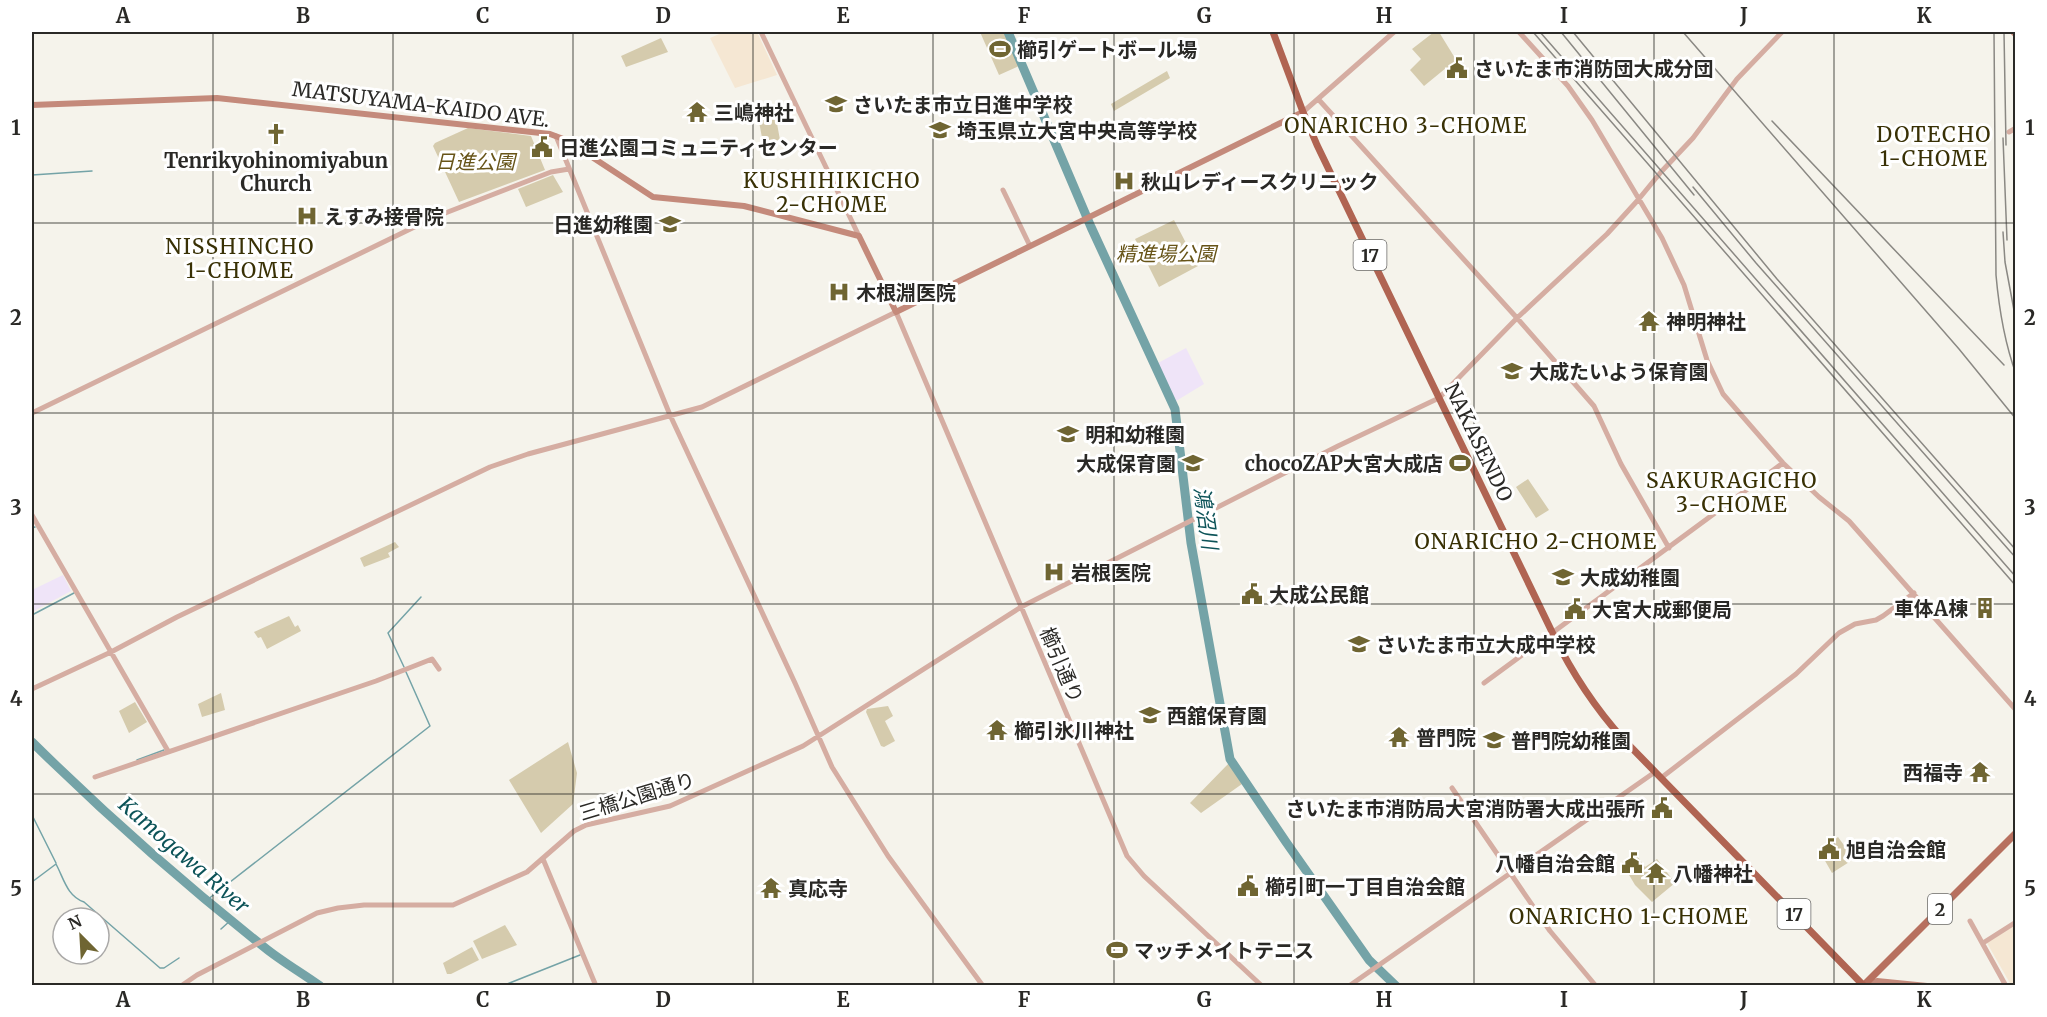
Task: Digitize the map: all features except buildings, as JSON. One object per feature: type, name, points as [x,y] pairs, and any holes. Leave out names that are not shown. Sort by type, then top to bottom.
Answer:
[{"type":"highway","name":"NAKASENDO","points":[[1273,32],[1303,112],[1553,634],[1575,674],[1598,709],[1658,775],[1864,985]]},
{"type":"main road","name":"MATSUYAMA-KAIDO AVE.","points":[[32,105],[217,98],[556,136],[566,140],[652,197],[744,206],[859,236]]},
{"type":"main road","points":[[859,236],[896,312],[1303,112]]},
{"type":"main road","name":"2","points":[[1864,985],[2016,833]]},
{"type":"main road","points":[[1864,985],[1877,981],[1927,986]]},
{"type":"street","points":[[761,32],[859,236]]},
{"type":"street","points":[[1303,112],[1394,32]]},
{"type":"street","points":[[1519,32],[1569,87],[1592,120],[1662,238],[1680,277],[1707,360],[1730,403],[1783,463],[1849,521],[2016,710]]},
{"type":"street","name":"三橋公園通り","points":[[181,986],[311,916],[339,908],[364,905],[453,904],[519,876],[543,859],[574,831],[586,825],[670,806],[755,769],[818,737],[1021,607],[1338,446],[1439,398],[1638,200],[1693,138],[1743,72],[1782,32]]},
{"type":"street","points":[[1318,100],[1518,318],[1594,406],[1621,464],[1669,548]]},
{"type":"street","points":[[2009,132],[2016,128]]},
{"type":"street","points":[[556,136],[670,415],[836,773],[888,856],[983,986]]},
{"type":"street","points":[[32,412],[435,217],[551,172],[569,169]]},
{"type":"street","points":[[1003,190],[1030,246]]},
{"type":"street","points":[[32,689],[490,467],[528,454],[702,407],[896,312]]},
{"type":"street","name":"櫛引通り","points":[[896,312],[1129,860],[1262,986]]},
{"type":"street","points":[[1484,683],[1783,463]]},
{"type":"street","points":[[32,515],[168,751]]},
{"type":"street","points":[[1349,986],[1509,873],[1658,775],[1796,674],[1839,633],[1855,624],[1876,620],[1914,593]]},
{"type":"street","points":[[94,777],[376,681],[432,659],[439,669]]},
{"type":"street","points":[[1452,788],[1550,932],[1596,986]]},
{"type":"street","points":[[543,859],[596,986]]},
{"type":"street","points":[[1970,921],[2006,986]]},
{"type":"street","points":[[1983,943],[2016,922]]},
{"type":"shaded area","points":[[724,32],[757,32],[777,75],[735,88],[710,38]]},
{"type":"shaded area","points":[[1186,348],[1204,384],[1176,401],[1158,363]]},
{"type":"shaded area","points":[[63,575],[71,591],[32,612],[32,590]]},
{"type":"shaded area","points":[[2015,925],[2015,985],[2011,985],[1987,943]]},
{"type":"green space","name":"櫛引ゲートボール場","points":[[980,32],[1004,32],[1019,66],[999,75]]},
{"type":"green space","points":[[1434,32],[1439,32],[1458,63],[1446,68],[1424,86],[1410,70],[1421,59],[1412,49]]},
{"type":"green space","points":[[661,38],[668,52],[626,67],[621,56]]},
{"type":"green space","points":[[1167,71],[1170,78],[1114,111],[1111,104]]},
{"type":"green space","points":[[774,107],[780,140],[763,143],[757,111]]},
{"type":"green space","name":"日進公園","points":[[468,128],[531,136],[545,170],[459,202],[433,146]]},
{"type":"green space","points":[[553,175],[563,192],[526,207],[518,189]]},
{"type":"green space","name":"精進場公園","points":[[1174,220],[1198,266],[1159,287],[1135,239]]},
{"type":"green space","points":[[1528,479],[1549,510],[1536,518],[1516,487]]},
{"type":"green space","points":[[395,542],[399,547],[388,553],[390,557],[364,567],[360,558]]},
{"type":"green space","points":[[289,616],[295,627],[298,625],[301,631],[267,649],[261,637],[258,638],[254,632]]},
{"type":"green space","points":[[221,693],[225,710],[202,717],[198,704]]},
{"type":"green space","points":[[135,702],[147,722],[129,733],[119,711]]},
{"type":"green space","points":[[888,706],[893,716],[885,721],[895,741],[884,747],[881,746],[866,712],[867,709]]},
{"type":"green space","points":[[568,742],[577,773],[573,804],[541,833],[509,780]]},
{"type":"green space","points":[[1230,762],[1242,784],[1201,813],[1190,803]]},
{"type":"green space","points":[[1838,837],[1854,859],[1832,873],[1820,852]]},
{"type":"green space","points":[[1635,853],[1645,867],[1657,859],[1675,883],[1652,902],[1635,885],[1622,863]]},
{"type":"green space","points":[[505,925],[517,945],[482,959],[473,941]]},
{"type":"green space","points":[[472,947],[479,960],[447,974],[443,963]]},
{"type":"waterway","name":"鴻沼川","points":[[1008,32],[1091,227],[1175,409],[1191,543],[1230,759],[1369,960],[1396,986]]},
{"type":"waterway","points":[[32,175],[92,171]]},
{"type":"waterway","points":[[32,615],[74,593]]},
{"type":"waterway","points":[[404,667],[388,633],[421,597]]},
{"type":"waterway","points":[[207,900],[430,726],[406,672]]},
{"type":"waterway","name":"Kamogawa River","points":[[32,742],[116,822],[174,873],[271,952],[320,986]]},
{"type":"waterway","points":[[137,760],[164,750]]},
{"type":"waterway","points":[[32,815],[56,863]]},
{"type":"waterway","points":[[32,882],[56,864],[74,896],[84,902],[160,968],[164,968],[179,958]]},
{"type":"waterway","points":[[221,929],[231,920]]},
{"type":"waterway","points":[[502,986],[580,955]]},
{"type":"tram line","points":[[1533,32],[2016,586]]},
{"type":"tram line","points":[[1573,32],[1777,279],[2016,550]]},
{"type":"railway","points":[[1540,32],[2016,577]]},
{"type":"railway","points":[[1561,32],[1694,195]]},
{"type":"railway","points":[[1683,32],[1959,349],[2016,419]]},
{"type":"railway","points":[[1994,32],[1996,275],[2003,325],[2016,374]]},
{"type":"railway","points":[[2004,32],[2006,145]]},
{"type":"railway","points":[[1772,121],[2004,365]]},
{"type":"railway","points":[[2003,138],[2007,240]]},
{"type":"railway","points":[[1693,187],[1756,263],[2016,558]]},
{"type":"railway","points":[[2003,232],[2005,262],[2016,321]]},
{"type":"place","name":"櫛引ゲートボール場","points":[[1000,49]]},
{"type":"place","name":"さいたま市消防団大成分団","points":[[1457,68]]},
{"type":"place","name":"さいたま市立日進中学校","points":[[836,104]]},
{"type":"place","name":"三嶋神社","points":[[697,112]]},
{"type":"place","name":"埼玉県立大宮中央高等学校","points":[[940,130]]},
{"type":"place","name":"Tenrikyohinomiyabun Church","points":[[276,134]]},
{"type":"place","name":"日進公園コミュニティセンター","points":[[542,147]]},
{"type":"place","name":"秋山レディースクリニック","points":[[1124,181]]},
{"type":"place","name":"えすみ接骨院","points":[[307,216]]},
{"type":"place","name":"日進幼稚園","points":[[670,224]]},
{"type":"place","name":"木根淵医院","points":[[839,292]]},
{"type":"place","name":"神明神社","points":[[1649,321]]},
{"type":"place","name":"大成たいよう保育園","points":[[1512,371]]},
{"type":"place","name":"明和幼稚園","points":[[1068,434]]},
{"type":"place","name":"大成保育園","points":[[1193,463]]},
{"type":"place","name":"chocoZAP大宮大成店","points":[[1460,463]]},
{"type":"place","name":"岩根医院","points":[[1054,572]]},
{"type":"place","name":"大成幼稚園","points":[[1563,577]]},
{"type":"place","name":"大成公民館","points":[[1252,594]]},
{"type":"place","name":"車体A棟","points":[[1985,608]]},
{"type":"place","name":"大宮大成郵便局","points":[[1575,609]]},
{"type":"place","name":"さいたま市立大成中学校","points":[[1359,644]]},
{"type":"place","name":"西舘保育園","points":[[1150,715]]},
{"type":"place","name":"櫛引氷川神社","points":[[997,730]]},
{"type":"place","name":"普門院","points":[[1399,737]]},
{"type":"place","name":"普門院幼稚園","points":[[1494,740]]},
{"type":"place","name":"西福寺","points":[[1980,772]]},
{"type":"place","name":"さいたま市消防局大宮消防署大成出張所","points":[[1662,808]]},
{"type":"place","name":"旭自治会館","points":[[1829,849]]},
{"type":"place","name":"八幡自治会館","points":[[1632,863]]},
{"type":"place","name":"八幡神社","points":[[1656,873]]},
{"type":"place","name":"櫛引町一丁目自治会館","points":[[1248,886]]},
{"type":"place","name":"真応寺","points":[[771,888]]},
{"type":"place","name":"マッチメイトテニス","points":[[1117,950]]},
{"type":"district","name":"ONARICHO 3-CHOME","points":[[1406,125]]},
{"type":"district","name":"DOTECHO 1-CHOME","points":[[1934,146]]},
{"type":"district","name":"KUSHIHIKICHO 2-CHOME","points":[[832,192]]},
{"type":"district","name":"NISSHINCHO 1-CHOME","points":[[240,258]]},
{"type":"district","name":"SAKURAGICHO 3-CHOME","points":[[1732,492]]},
{"type":"district","name":"ONARICHO 2-CHOME","points":[[1536,541]]},
{"type":"district","name":"ONARICHO 1-CHOME","points":[[1629,916]]}]
